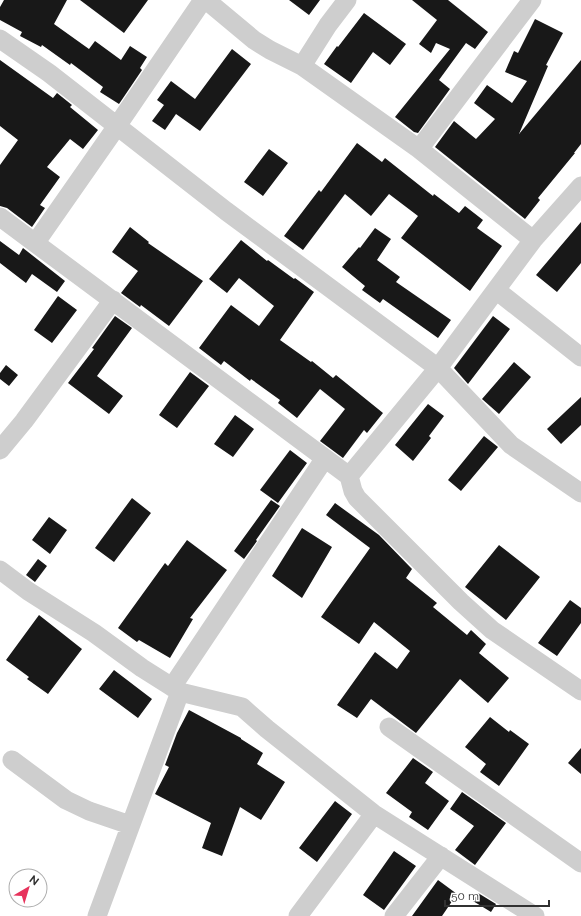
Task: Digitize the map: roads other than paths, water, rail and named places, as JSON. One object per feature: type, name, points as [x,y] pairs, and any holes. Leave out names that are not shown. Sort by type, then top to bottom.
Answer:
[{"type":"street","points":[[36,242],[203,0]]},
{"type":"street","points":[[206,0],[254,40],[302,66],[419,149],[534,240]]},
{"type":"street","points":[[302,66],[328,25],[347,0]]},
{"type":"street","points":[[419,149],[532,0]]},
{"type":"street","points":[[0,39],[49,73],[226,211],[438,368],[511,445],[581,493]]},
{"type":"street","points":[[349,476],[438,368],[534,240],[581,186]]},
{"type":"street","points":[[0,217],[36,242],[349,476],[352,491],[357,498],[461,602],[492,630],[581,691]]},
{"type":"street","points":[[496,290],[581,357]]},
{"type":"street","points":[[0,450],[24,421],[113,300]]},
{"type":"street","points":[[97,916],[130,825],[176,689],[324,458]]},
{"type":"street","points":[[0,570],[28,591],[94,633],[142,668],[176,689],[242,707],[267,729],[374,814],[535,916]]},
{"type":"street","points":[[389,727],[581,863]]},
{"type":"street","points":[[12,760],[66,800],[89,811],[130,825]]},
{"type":"street","points":[[298,916],[374,814]]},
{"type":"street","points":[[394,916],[442,856]]}]
